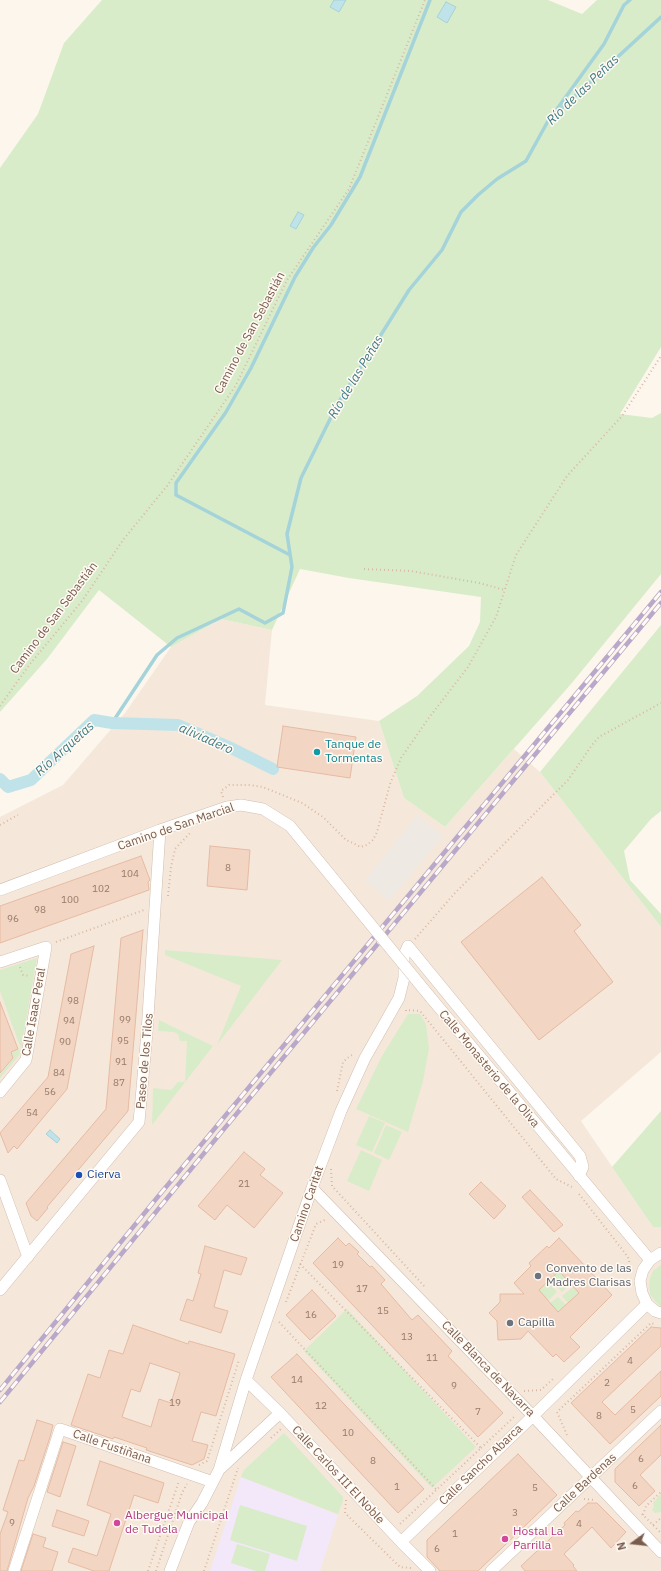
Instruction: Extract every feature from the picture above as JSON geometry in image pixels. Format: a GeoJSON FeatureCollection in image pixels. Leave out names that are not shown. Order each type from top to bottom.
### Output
{"type":"FeatureCollection","features":[{"type":"Feature","properties":{"kind":"street","name":"Camino de San Marcial"},"geometry":{"type":"LineString","coordinates":[[0,890],[160,830],[227,807],[241,805],[263,809],[290,826],[330,876]]}},
{"type":"Feature","properties":{"kind":"street","name":"Paseo de los Tilos"},"geometry":{"type":"LineString","coordinates":[[0,1290],[139,1122],[147,1032],[160,830]]}},
{"type":"Feature","properties":{"kind":"street","name":"Calle Monasterio de la Oliva"},"geometry":{"type":"LineString","coordinates":[[330,876],[650,1260]]}},
{"type":"Feature","properties":{"kind":"street"},"geometry":{"type":"LineString","coordinates":[[0,962],[48,945]]}},
{"type":"Feature","properties":{"kind":"street","name":"Calle Isaac Peral"},"geometry":{"type":"LineString","coordinates":[[0,1092],[26,1060],[48,945]]}},
{"type":"Feature","properties":{"kind":"street"},"geometry":{"type":"LineString","coordinates":[[408,946],[580,1156],[583,1167],[580,1176]]}},
{"type":"Feature","properties":{"kind":"street","name":"Camino Caritat"},"geometry":{"type":"LineString","coordinates":[[170,1571],[189,1522],[202,1503],[219,1470],[246,1380],[312,1188],[341,1111],[368,1053],[399,998],[404,978],[404,955],[408,946]]}},
{"type":"Feature","properties":{"kind":"street"},"geometry":{"type":"LineString","coordinates":[[0,1180],[28,1257]]}},
{"type":"Feature","properties":{"kind":"street","name":"Calle Blanca de Navarra"},"geometry":{"type":"LineString","coordinates":[[312,1188],[533,1416],[661,1552]]}},
{"type":"Feature","properties":{"kind":"street"},"geometry":{"type":"LineString","coordinates":[[661,1254],[650,1260],[643,1270],[640,1281],[642,1293],[647,1304],[655,1311],[661,1313]]}},
{"type":"Feature","properties":{"kind":"street","name":"Calle Sancho Abarca"},"geometry":{"type":"LineString","coordinates":[[401,1542],[533,1416],[647,1304]]}},
{"type":"Feature","properties":{"kind":"street","name":"Calle Carlos III El Noble"},"geometry":{"type":"LineString","coordinates":[[246,1380],[280,1413],[430,1571]]}},
{"type":"Feature","properties":{"kind":"street","name":"Calle Bardenas"},"geometry":{"type":"LineString","coordinates":[[491,1571],[661,1411]]}},
{"type":"Feature","properties":{"kind":"street","name":"Camino Caritat"},"geometry":{"type":"LineString","coordinates":[[219,1470],[280,1413]]}},
{"type":"Feature","properties":{"kind":"street","name":"Calle Fustiñana"},"geometry":{"type":"LineString","coordinates":[[14,1571],[60,1429],[213,1482]]}},
{"type":"Feature","properties":{"kind":"path","name":"Camino de San Sebastián"},"geometry":{"type":"LineString","coordinates":[[0,706],[30,664],[82,601],[123,540],[167,486],[236,385],[287,280],[349,189],[425,0]]}},
{"type":"Feature","properties":{"kind":"path"},"geometry":{"type":"LineString","coordinates":[[227,807],[221,791],[229,785],[250,785],[263,787],[302,803],[323,817],[346,840],[360,846],[367,845],[373,840],[377,832],[390,784],[402,758],[428,719],[468,667],[496,617],[516,555],[566,476],[622,416],[661,356]]}},
{"type":"Feature","properties":{"kind":"path"},"geometry":{"type":"LineString","coordinates":[[364,569],[411,571],[479,583],[505,590]]}},
{"type":"Feature","properties":{"kind":"path"},"geometry":{"type":"LineString","coordinates":[[408,946],[454,894],[568,780],[596,741],[620,725],[661,703]]}},
{"type":"Feature","properties":{"kind":"path"},"geometry":{"type":"LineString","coordinates":[[0,825],[18,815]]}},
{"type":"Feature","properties":{"kind":"path"},"geometry":{"type":"LineString","coordinates":[[48,945],[145,910]]}},
{"type":"Feature","properties":{"kind":"path"},"geometry":{"type":"LineString","coordinates":[[19,962],[23,975],[35,977]]}},
{"type":"Feature","properties":{"kind":"path"},"geometry":{"type":"LineString","coordinates":[[402,1017],[406,1010],[420,1011],[556,1179],[574,1188]]}},
{"type":"Feature","properties":{"kind":"path"},"geometry":{"type":"LineString","coordinates":[[331,1166],[332,1186],[426,1287]]}},
{"type":"Feature","properties":{"kind":"path"},"geometry":{"type":"LineString","coordinates":[[569,1182],[628,1257],[632,1274]]}},
{"type":"Feature","properties":{"kind":"path"},"geometry":{"type":"LineString","coordinates":[[284,1307],[316,1224],[327,1218],[333,1224]]}},
{"type":"Feature","properties":{"kind":"path"},"geometry":{"type":"LineString","coordinates":[[300,1264],[481,1448]]}},
{"type":"Feature","properties":{"kind":"path"},"geometry":{"type":"LineString","coordinates":[[276,1329],[280,1318]]}},
{"type":"Feature","properties":{"kind":"path"},"geometry":{"type":"LineString","coordinates":[[278,1322],[436,1490]]}},
{"type":"Feature","properties":{"kind":"path"},"geometry":{"type":"LineString","coordinates":[[572,1440],[567,1435],[557,1412],[650,1323],[656,1324]]}},
{"type":"Feature","properties":{"kind":"path"},"geometry":{"type":"LineString","coordinates":[[521,1391],[541,1390],[556,1376]]}},
{"type":"Feature","properties":{"kind":"path"},"geometry":{"type":"LineString","coordinates":[[397,1526],[516,1415],[512,1410]]}},
{"type":"Feature","properties":{"kind":"path"},"geometry":{"type":"LineString","coordinates":[[271,1438],[282,1429]]}},
{"type":"Feature","properties":{"kind":"path"},"geometry":{"type":"LineString","coordinates":[[204,1571],[239,1468]]}},
{"type":"Feature","properties":{"kind":"path"},"geometry":{"type":"LineString","coordinates":[[156,1571],[182,1493],[186,1485],[194,1476]]}},
{"type":"Feature","properties":{"kind":"path"},"geometry":{"type":"LineString","coordinates":[[148,1571],[179,1480]]}},
{"type":"Feature","properties":{"kind":"path"},"geometry":{"type":"LineString","coordinates":[[643,1514],[646,1506],[661,1492]]}},
{"type":"Feature","properties":{"kind":"path"},"geometry":{"type":"LineString","coordinates":[[347,1495],[345,1513],[400,1567],[414,1569]]}},
{"type":"Feature","properties":{"kind":"path"},"geometry":{"type":"LineString","coordinates":[[579,1499],[599,1500]]}},
{"type":"Feature","properties":{"kind":"path"},"geometry":{"type":"LineString","coordinates":[[638,1510],[661,1533]]}},
{"type":"Feature","properties":{"kind":"path"},"geometry":{"type":"LineString","coordinates":[[653,1525],[661,1518]]}},
{"type":"Feature","properties":{"kind":"shaded area"},"geometry":{"type":"Polygon","coordinates":[[[221,619],[272,630],[265,705],[379,721],[404,798],[445,827],[514,749],[540,772],[661,927],[661,1052],[581,1121],[653,1227],[661,1227],[661,1571],[0,1571],[0,817],[63,785],[125,713],[171,647],[221,619]]]}},
{"type":"Feature","properties":{"kind":"shaded area"},"geometry":{"type":"Polygon","coordinates":[[[417,815],[443,836],[389,901],[365,880],[417,815]]]}},
{"type":"Feature","properties":{"kind":"shaded area"},"geometry":{"type":"Polygon","coordinates":[[[241,1477],[338,1515],[320,1571],[210,1571],[241,1477]]]}},
{"type":"Feature","properties":{"kind":"green space"},"geometry":{"type":"Polygon","coordinates":[[[102,0],[548,0],[582,14],[597,0],[661,0],[661,347],[620,414],[652,418],[661,413],[661,574],[571,684],[445,827],[404,798],[379,721],[417,696],[469,646],[480,622],[481,597],[349,578],[300,569],[272,630],[221,619],[171,647],[99,590],[47,659],[0,712],[0,168],[38,114],[64,43],[102,0]]]}},
{"type":"Feature","properties":{"kind":"green space"},"geometry":{"type":"Polygon","coordinates":[[[661,625],[661,811],[651,819],[624,851],[630,880],[661,914],[661,927],[540,772],[661,625]]]}},
{"type":"Feature","properties":{"kind":"green space"},"geometry":{"type":"Polygon","coordinates":[[[165,950],[282,960],[217,1045],[241,986],[165,955],[165,950]]]}},
{"type":"Feature","properties":{"kind":"green space"},"geometry":{"type":"Polygon","coordinates":[[[37,958],[21,1049],[0,991],[0,970],[37,958]]]}},
{"type":"Feature","properties":{"kind":"green space"},"geometry":{"type":"Polygon","coordinates":[[[408,1014],[420,1014],[426,1024],[429,1048],[423,1081],[408,1132],[356,1109],[382,1056],[408,1014]]]}},
{"type":"Feature","properties":{"kind":"green space"},"geometry":{"type":"Polygon","coordinates":[[[159,1020],[213,1046],[152,1125],[153,1088],[171,1090],[178,1082],[185,1082],[187,1041],[180,1041],[178,1034],[174,1032],[158,1031],[159,1020]]]}},
{"type":"Feature","properties":{"kind":"green space"},"geometry":{"type":"Polygon","coordinates":[[[21,1049],[20,1054],[0,1078],[0,1074],[14,1058],[12,1052],[21,1049]]]}},
{"type":"Feature","properties":{"kind":"green space"},"geometry":{"type":"Polygon","coordinates":[[[661,1111],[661,1227],[653,1227],[612,1167],[661,1111]]]}},
{"type":"Feature","properties":{"kind":"green space"},"geometry":{"type":"Polygon","coordinates":[[[369,1116],[385,1123],[372,1152],[356,1145],[369,1116]]]}},
{"type":"Feature","properties":{"kind":"green space"},"geometry":{"type":"Polygon","coordinates":[[[386,1125],[402,1132],[389,1160],[374,1153],[386,1125]]]}},
{"type":"Feature","properties":{"kind":"green space"},"geometry":{"type":"Polygon","coordinates":[[[361,1150],[382,1160],[369,1191],[347,1181],[361,1150]]]}},
{"type":"Feature","properties":{"kind":"green space"},"geometry":{"type":"Polygon","coordinates":[[[661,1265],[661,1307],[650,1294],[649,1286],[653,1271],[661,1265]]]}},
{"type":"Feature","properties":{"kind":"green space"},"geometry":{"type":"Polygon","coordinates":[[[559,1271],[570,1283],[562,1292],[550,1280],[559,1271]]]}},
{"type":"Feature","properties":{"kind":"green space"},"geometry":{"type":"Polygon","coordinates":[[[548,1282],[557,1292],[548,1301],[539,1290],[548,1282]]]}},
{"type":"Feature","properties":{"kind":"green space"},"geometry":{"type":"Polygon","coordinates":[[[573,1287],[579,1293],[568,1303],[562,1296],[573,1287]]]}},
{"type":"Feature","properties":{"kind":"green space"},"geometry":{"type":"Polygon","coordinates":[[[558,1297],[566,1305],[558,1312],[550,1303],[558,1297]]]}},
{"type":"Feature","properties":{"kind":"green space"},"geometry":{"type":"Polygon","coordinates":[[[347,1309],[476,1447],[432,1488],[304,1351],[347,1309]]]}},
{"type":"Feature","properties":{"kind":"green space"},"geometry":{"type":"Polygon","coordinates":[[[284,1433],[343,1497],[338,1514],[241,1477],[244,1470],[284,1433]]]}},
{"type":"Feature","properties":{"kind":"green space"},"geometry":{"type":"Polygon","coordinates":[[[661,1494],[661,1512],[655,1513],[652,1510],[654,1507],[653,1503],[661,1494]]]}},
{"type":"Feature","properties":{"kind":"green space"},"geometry":{"type":"Polygon","coordinates":[[[240,1505],[307,1526],[297,1561],[230,1540],[240,1505]]]}},
{"type":"Feature","properties":{"kind":"green space"},"geometry":{"type":"Polygon","coordinates":[[[237,1544],[270,1554],[265,1571],[256,1571],[231,1563],[237,1544]]]}},
{"type":"Feature","properties":{"kind":"water"},"geometry":{"type":"Polygon","coordinates":[[[334,0],[346,0],[339,12],[330,7],[334,0]]]}},
{"type":"Feature","properties":{"kind":"water"},"geometry":{"type":"Polygon","coordinates":[[[446,2],[456,7],[447,23],[437,17],[446,2]]]}},
{"type":"Feature","properties":{"kind":"water"},"geometry":{"type":"Polygon","coordinates":[[[298,212],[304,215],[296,229],[290,226],[298,212]]]}},
{"type":"Feature","properties":{"kind":"water"},"geometry":{"type":"Polygon","coordinates":[[[50,1130],[60,1139],[57,1143],[46,1134],[50,1130]]]}},
{"type":"Feature","properties":{"kind":"building","name":"Tanque de Tormentas"},"geometry":{"type":"Polygon","coordinates":[[[283,726],[356,737],[350,778],[277,767],[283,726]]]}},
{"type":"Feature","properties":{"kind":"building"},"geometry":{"type":"Polygon","coordinates":[[[210,846],[250,850],[247,890],[207,886],[210,846]]]}},
{"type":"Feature","properties":{"kind":"building"},"geometry":{"type":"Polygon","coordinates":[[[141,856],[150,880],[148,882],[149,890],[0,943],[0,906],[141,856]]]}},
{"type":"Feature","properties":{"kind":"building"},"geometry":{"type":"Polygon","coordinates":[[[542,877],[581,925],[574,931],[613,982],[539,1040],[461,942],[542,877]]]}},
{"type":"Feature","properties":{"kind":"building"},"geometry":{"type":"Polygon","coordinates":[[[143,930],[128,1111],[47,1207],[48,1208],[37,1221],[31,1216],[26,1203],[106,1109],[121,938],[143,930]]]}},
{"type":"Feature","properties":{"kind":"building"},"geometry":{"type":"Polygon","coordinates":[[[94,946],[67,1089],[17,1149],[14,1146],[8,1153],[0,1133],[48,1077],[71,954],[94,946]]]}},
{"type":"Feature","properties":{"kind":"building"},"geometry":{"type":"Polygon","coordinates":[[[0,1002],[18,1049],[11,1052],[13,1058],[0,1073],[0,1002]]]}},
{"type":"Feature","properties":{"kind":"building"},"geometry":{"type":"Polygon","coordinates":[[[244,1152],[265,1169],[260,1175],[283,1193],[254,1228],[227,1205],[215,1220],[198,1206],[244,1152]]]}},
{"type":"Feature","properties":{"kind":"building"},"geometry":{"type":"Polygon","coordinates":[[[481,1182],[506,1206],[494,1219],[469,1194],[481,1182]]]}},
{"type":"Feature","properties":{"kind":"building"},"geometry":{"type":"Polygon","coordinates":[[[530,1190],[563,1225],[554,1232],[522,1197],[530,1190]]]}},
{"type":"Feature","properties":{"kind":"building"},"geometry":{"type":"Polygon","coordinates":[[[338,1238],[346,1246],[349,1243],[359,1252],[357,1254],[370,1267],[372,1266],[385,1280],[381,1284],[412,1320],[418,1315],[452,1351],[448,1356],[503,1413],[478,1437],[313,1263],[338,1238]]]}},
{"type":"Feature","properties":{"kind":"building","name":"Convento de las Madres Clarisas"},"geometry":{"type":"Polygon","coordinates":[[[559,1238],[612,1295],[570,1337],[580,1347],[564,1362],[556,1354],[553,1357],[528,1331],[521,1339],[498,1340],[497,1321],[489,1313],[500,1302],[500,1294],[524,1294],[514,1283],[531,1266],[529,1263],[547,1246],[549,1248],[559,1238]],[[559,1271],[539,1290],[558,1312],[579,1293],[559,1271]]]}},
{"type":"Feature","properties":{"kind":"building"},"geometry":{"type":"Polygon","coordinates":[[[205,1246],[247,1258],[241,1275],[224,1270],[214,1307],[228,1311],[221,1333],[180,1320],[187,1299],[193,1301],[201,1274],[198,1273],[205,1246]]]}},
{"type":"Feature","properties":{"kind":"building"},"geometry":{"type":"Polygon","coordinates":[[[312,1290],[336,1316],[310,1340],[286,1315],[312,1290]]]}},
{"type":"Feature","properties":{"kind":"building"},"geometry":{"type":"Polygon","coordinates":[[[133,1325],[188,1344],[189,1341],[235,1354],[216,1416],[201,1412],[192,1441],[208,1445],[204,1459],[192,1465],[146,1450],[147,1448],[114,1437],[113,1439],[71,1425],[88,1374],[100,1378],[109,1350],[123,1354],[133,1325]],[[150,1363],[140,1392],[131,1389],[122,1417],[151,1427],[159,1399],[171,1403],[180,1373],[150,1363]]]}},
{"type":"Feature","properties":{"kind":"building"},"geometry":{"type":"Polygon","coordinates":[[[651,1327],[661,1328],[661,1346],[602,1402],[615,1415],[661,1371],[661,1396],[610,1444],[571,1403],[651,1327]]]}},
{"type":"Feature","properties":{"kind":"building"},"geometry":{"type":"Polygon","coordinates":[[[297,1354],[424,1489],[398,1513],[271,1377],[297,1354]]]}},
{"type":"Feature","properties":{"kind":"building"},"geometry":{"type":"Polygon","coordinates":[[[37,1420],[53,1425],[34,1486],[28,1498],[7,1571],[0,1571],[0,1534],[8,1512],[3,1510],[19,1460],[24,1461],[37,1420]]]}},
{"type":"Feature","properties":{"kind":"building"},"geometry":{"type":"Polygon","coordinates":[[[661,1425],[661,1455],[640,1475],[655,1491],[639,1506],[615,1482],[615,1469],[661,1425]]]}},
{"type":"Feature","properties":{"kind":"building"},"geometry":{"type":"Polygon","coordinates":[[[63,1442],[76,1446],[60,1497],[47,1492],[63,1442]]]}},
{"type":"Feature","properties":{"kind":"building"},"geometry":{"type":"Polygon","coordinates":[[[518,1454],[557,1495],[478,1571],[440,1571],[427,1557],[427,1540],[518,1454]]]}},
{"type":"Feature","properties":{"kind":"building"},"geometry":{"type":"Polygon","coordinates":[[[100,1461],[164,1483],[158,1503],[134,1495],[109,1571],[94,1571],[68,1562],[73,1548],[97,1556],[111,1514],[87,1505],[100,1461]]]}},
{"type":"Feature","properties":{"kind":"building"},"geometry":{"type":"Polygon","coordinates":[[[588,1503],[597,1503],[626,1532],[611,1548],[592,1527],[564,1554],[574,1565],[573,1566],[577,1571],[525,1571],[521,1566],[565,1525],[564,1523],[576,1511],[578,1512],[588,1503]]]}},
{"type":"Feature","properties":{"kind":"building"},"geometry":{"type":"Polygon","coordinates":[[[57,1510],[89,1521],[84,1536],[52,1526],[57,1510]]]}},
{"type":"Feature","properties":{"kind":"building"},"geometry":{"type":"Polygon","coordinates":[[[33,1534],[46,1538],[43,1547],[58,1552],[52,1571],[21,1571],[33,1534]]]}},
{"type":"Feature","properties":{"kind":"waterway"},"geometry":{"type":"LineString","coordinates":[[290,555],[176,495],[176,483],[226,412],[251,368],[295,277],[313,248],[331,225],[360,177],[430,0]]}},
{"type":"Feature","properties":{"kind":"waterway"},"geometry":{"type":"LineString","coordinates":[[557,109],[604,44],[624,5],[630,0]]}},
{"type":"Feature","properties":{"kind":"waterway","name":"Río de las Peñas"},"geometry":{"type":"LineString","coordinates":[[112,723],[157,655],[177,638],[239,609],[265,623],[283,613],[292,567],[287,534],[301,478],[337,405],[409,290],[442,250],[461,212],[497,179],[526,161],[548,121],[661,17]]}},
{"type":"Feature","properties":{"kind":"waterway","name":"aliviadero"},"geometry":{"type":"LineString","coordinates":[[0,779],[8,787],[31,780],[94,720],[112,723],[178,725],[231,748],[273,769]]}},
{"type":"Feature","properties":{"kind":"railway"},"geometry":{"type":"LineString","coordinates":[[0,1390],[156,1199],[661,592]]}},
{"type":"Feature","properties":{"kind":"railway"},"geometry":{"type":"LineString","coordinates":[[0,1402],[219,1135],[661,603]]}},
{"type":"Feature","properties":{"kind":"place","name":"Tanque de Tormentas"},"geometry":{"type":"Point","coordinates":[317,752]}},
{"type":"Feature","properties":{"kind":"place","name":"Cierva"},"geometry":{"type":"Point","coordinates":[79,1175]}},
{"type":"Feature","properties":{"kind":"place","name":"Convento de las Madres Clarisas"},"geometry":{"type":"Point","coordinates":[538,1276]}},
{"type":"Feature","properties":{"kind":"place","name":"Capilla"},"geometry":{"type":"Point","coordinates":[510,1323]}},
{"type":"Feature","properties":{"kind":"place","name":"Albergue Municipal de Tudela"},"geometry":{"type":"Point","coordinates":[117,1523]}},
{"type":"Feature","properties":{"kind":"place","name":"Hostal La Parrilla"},"geometry":{"type":"Point","coordinates":[505,1539]}},
{"type":"Feature","properties":{"kind":"water label","name":"Río Arquetas"},"geometry":{"type":"Point","coordinates":[65,749]}}]}
